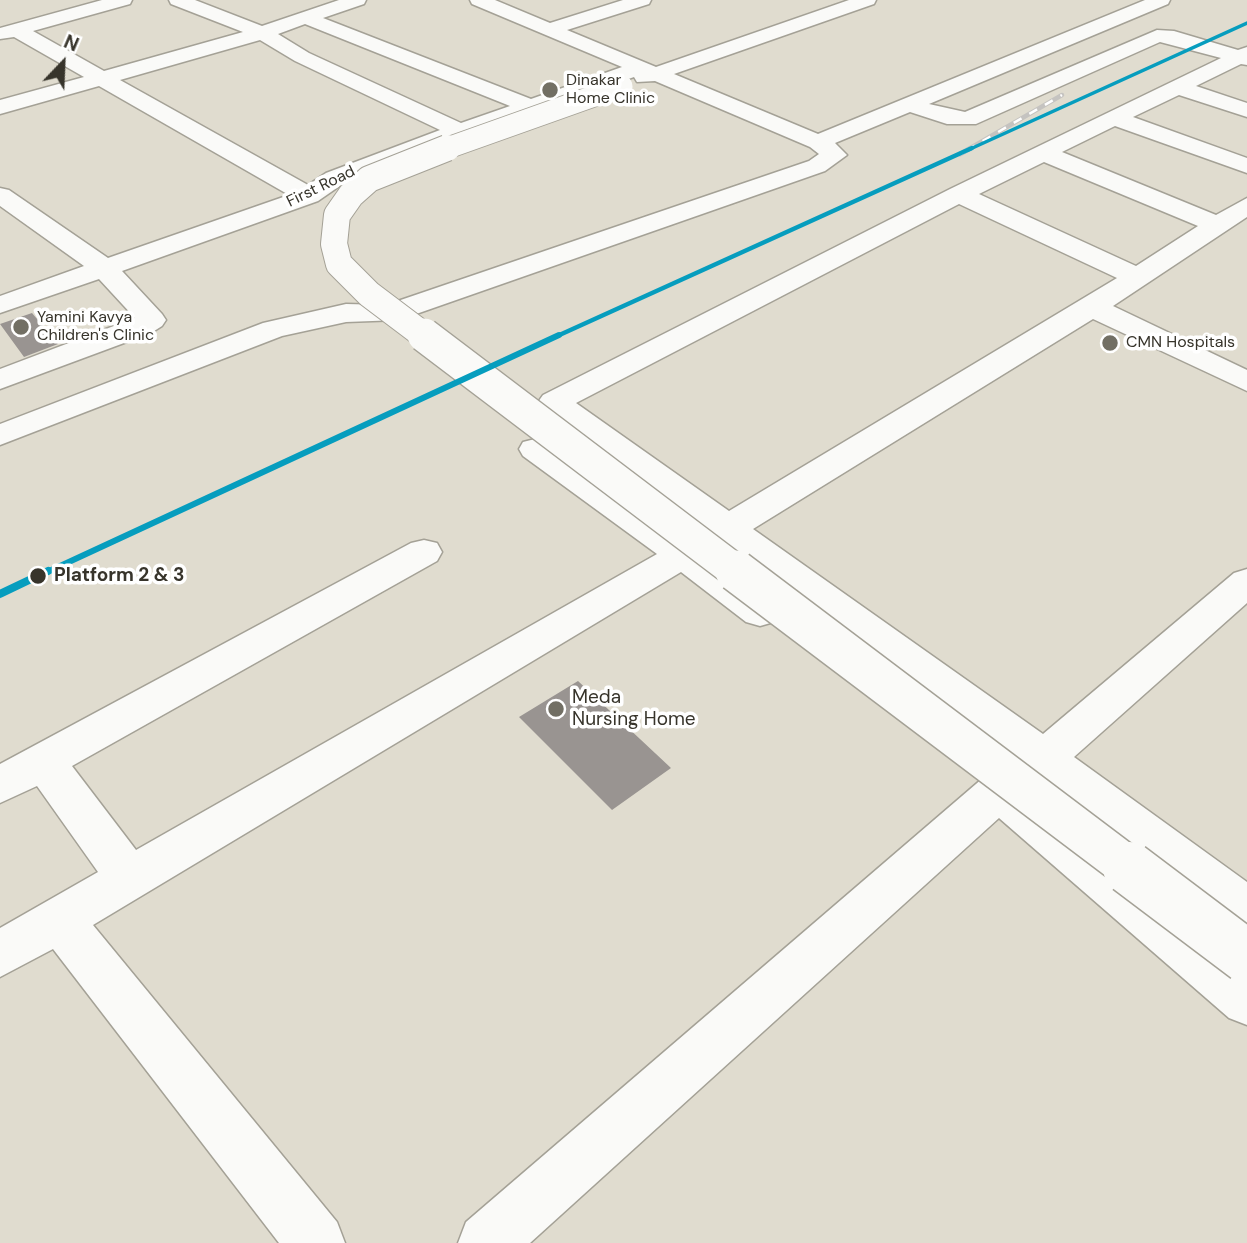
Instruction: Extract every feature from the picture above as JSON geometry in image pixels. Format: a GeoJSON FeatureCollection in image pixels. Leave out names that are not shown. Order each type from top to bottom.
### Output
{"type":"FeatureCollection","features":[{"type":"Feature","properties":{"kind":"street"},"geometry":{"type":"LineString","coordinates":[[9,33],[123,0]]}},
{"type":"Feature","properties":{"kind":"street"},"geometry":{"type":"LineString","coordinates":[[178,0],[262,33],[302,57],[462,132]]}},
{"type":"Feature","properties":{"kind":"street"},"geometry":{"type":"LineString","coordinates":[[0,107],[262,33],[357,0]]}},
{"type":"Feature","properties":{"kind":"street"},"geometry":{"type":"LineString","coordinates":[[0,435],[273,329],[346,313],[388,314],[817,166],[835,155],[818,142],[640,75],[549,29],[479,0]]}},
{"type":"Feature","properties":{"kind":"street"},"geometry":{"type":"LineString","coordinates":[[549,29],[642,0]]}},
{"type":"Feature","properties":{"kind":"street"},"geometry":{"type":"LineString","coordinates":[[867,0],[640,75],[404,163],[369,179],[351,195],[337,215],[334,244],[339,264],[369,294],[1247,957]]}},
{"type":"Feature","properties":{"kind":"street"},"geometry":{"type":"LineString","coordinates":[[818,142],[912,106],[1161,0]]}},
{"type":"Feature","properties":{"kind":"street"},"geometry":{"type":"LineString","coordinates":[[1111,4],[1136,11]]}},
{"type":"Feature","properties":{"kind":"street"},"geometry":{"type":"LineString","coordinates":[[306,18],[530,106]]}},
{"type":"Feature","properties":{"kind":"street"},"geometry":{"type":"LineString","coordinates":[[9,33],[100,78],[309,196]]}},
{"type":"Feature","properties":{"kind":"street"},"geometry":{"type":"LineString","coordinates":[[912,106],[947,117],[968,119],[1157,36],[1174,37],[1245,56]]}},
{"type":"Feature","properties":{"kind":"street"},"geometry":{"type":"LineString","coordinates":[[1245,56],[959,194],[554,402],[1044,758],[1247,910]]}},
{"type":"Feature","properties":{"kind":"street","name":"First Road"},"geometry":{"type":"LineString","coordinates":[[0,305],[309,196],[347,173],[530,106],[640,75]]}},
{"type":"Feature","properties":{"kind":"street"},"geometry":{"type":"LineString","coordinates":[[1180,88],[1247,110]]}},
{"type":"Feature","properties":{"kind":"street"},"geometry":{"type":"LineString","coordinates":[[1116,119],[1247,166]]}},
{"type":"Feature","properties":{"kind":"street"},"geometry":{"type":"LineString","coordinates":[[1043,153],[1218,225]]}},
{"type":"Feature","properties":{"kind":"street"},"geometry":{"type":"LineString","coordinates":[[959,194],[1138,277]]}},
{"type":"Feature","properties":{"kind":"street"},"geometry":{"type":"LineString","coordinates":[[0,195],[103,267],[150,316],[149,323],[0,380]]}},
{"type":"Feature","properties":{"kind":"street"},"geometry":{"type":"LineString","coordinates":[[0,954],[683,555],[1093,307],[1247,206]]}},
{"type":"Feature","properties":{"kind":"street"},"geometry":{"type":"LineString","coordinates":[[1093,307],[1247,382]]}},
{"type":"Feature","properties":{"kind":"street"},"geometry":{"type":"LineString","coordinates":[[535,449],[683,555],[999,791],[1247,1001]]}},
{"type":"Feature","properties":{"kind":"street"},"geometry":{"type":"LineString","coordinates":[[0,785],[424,552]]}},
{"type":"Feature","properties":{"kind":"street"},"geometry":{"type":"LineString","coordinates":[[1044,758],[1247,582]]}},
{"type":"Feature","properties":{"kind":"street"},"geometry":{"type":"LineString","coordinates":[[44,761],[129,878]]}},
{"type":"Feature","properties":{"kind":"street"},"geometry":{"type":"LineString","coordinates":[[487,1243],[999,791]]}},
{"type":"Feature","properties":{"kind":"street"},"geometry":{"type":"LineString","coordinates":[[59,920],[316,1243]]}},
{"type":"Feature","properties":{"kind":"building"},"geometry":{"type":"Polygon","coordinates":[[[32,313],[58,344],[24,357],[0,324],[32,313]]]}},
{"type":"Feature","properties":{"kind":"building"},"geometry":{"type":"Polygon","coordinates":[[[578,681],[671,768],[612,810],[519,717],[578,681]]]}},
{"type":"Feature","properties":{"kind":"railway"},"geometry":{"type":"LineString","coordinates":[[967,150],[1062,95]]}},
{"type":"Feature","properties":{"kind":"railway"},"geometry":{"type":"LineString","coordinates":[[960,154],[971,148]]}},
{"type":"Feature","properties":{"kind":"transit line"},"geometry":{"type":"LineString","coordinates":[[0,594],[299,453],[1247,23]]}},
{"type":"Feature","properties":{"kind":"place","name":"Dinakar Home Clinic"},"geometry":{"type":"Point","coordinates":[550,90]}},
{"type":"Feature","properties":{"kind":"place","name":"Yamini Kavya Children's Clinic"},"geometry":{"type":"Point","coordinates":[21,327]}},
{"type":"Feature","properties":{"kind":"place","name":"CMN Hospitals"},"geometry":{"type":"Point","coordinates":[1110,343]}},
{"type":"Feature","properties":{"kind":"place","name":"Platform 2 & 3"},"geometry":{"type":"Point","coordinates":[38,576]}},
{"type":"Feature","properties":{"kind":"place","name":"Meda Nursing Home"},"geometry":{"type":"Point","coordinates":[556,709]}}]}
